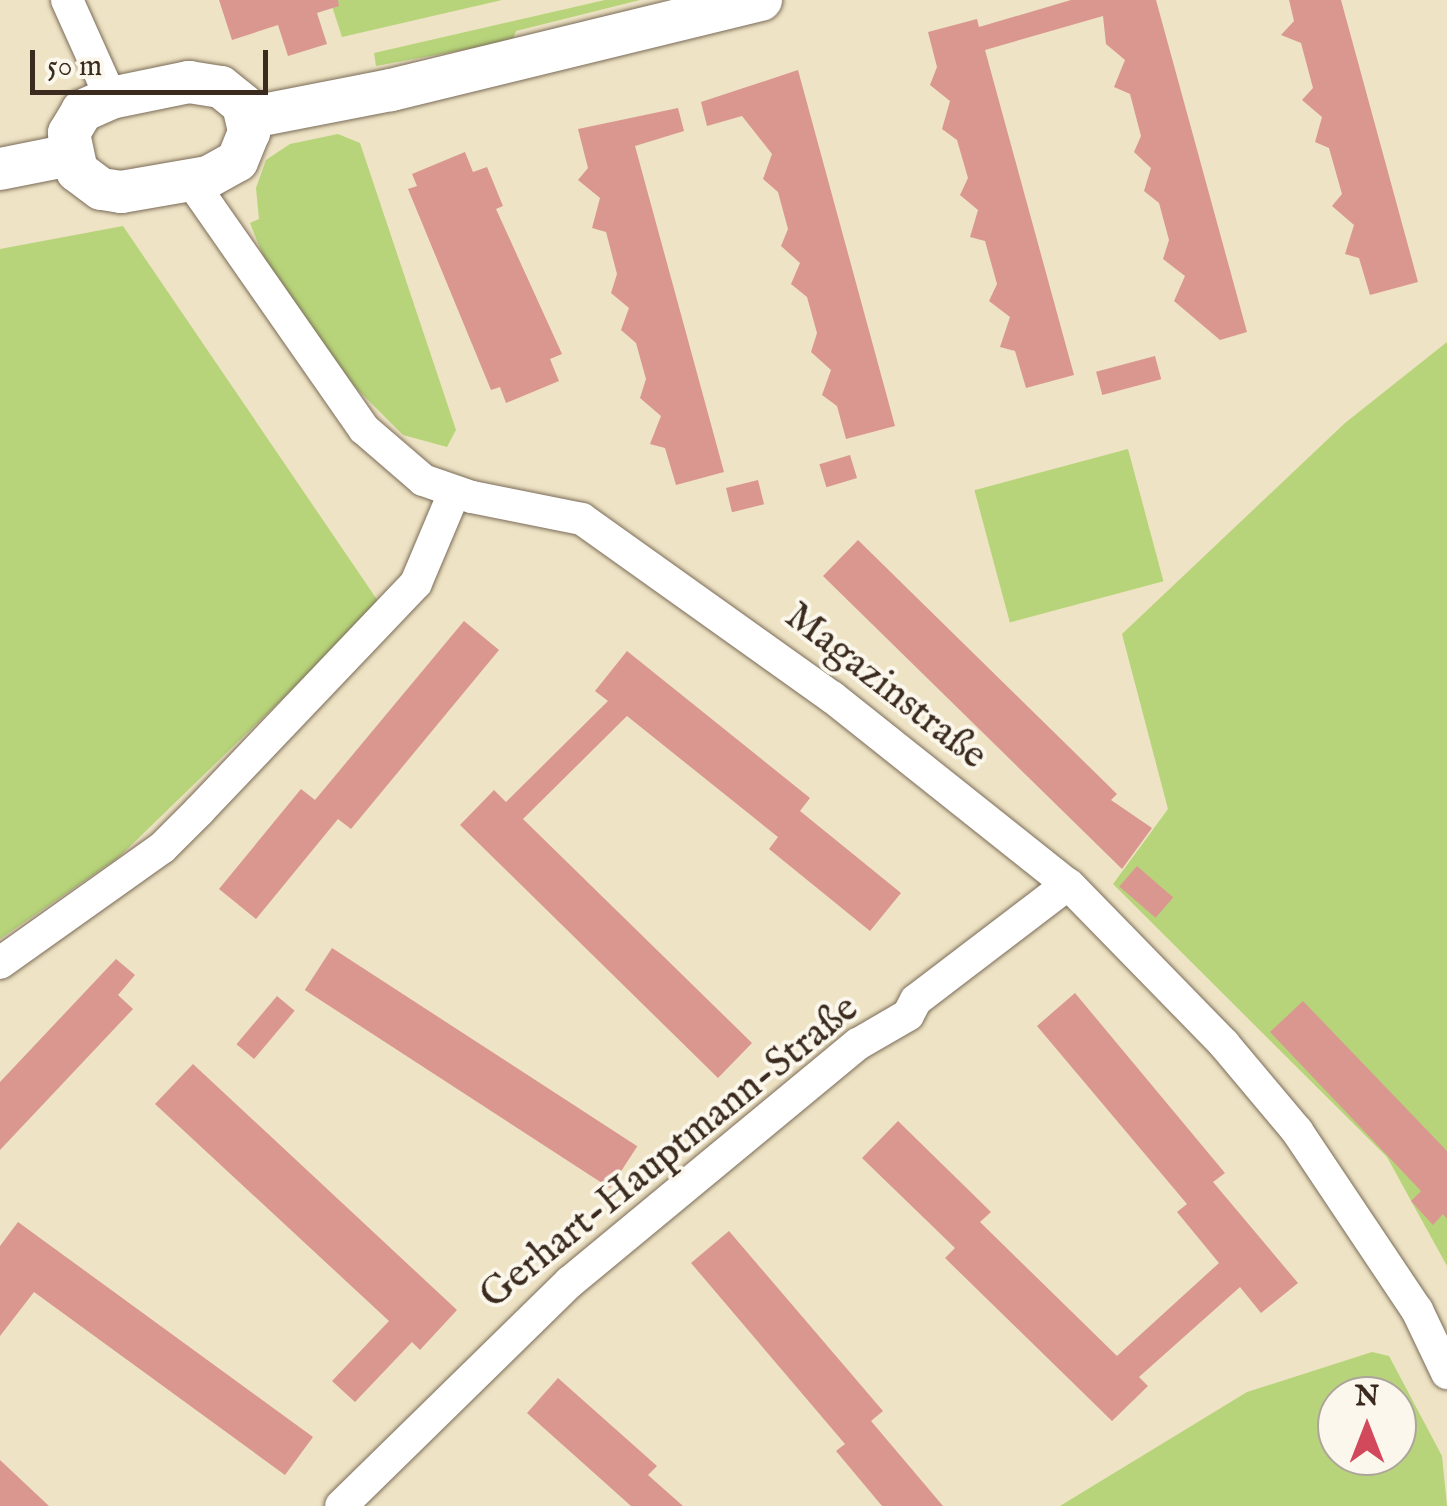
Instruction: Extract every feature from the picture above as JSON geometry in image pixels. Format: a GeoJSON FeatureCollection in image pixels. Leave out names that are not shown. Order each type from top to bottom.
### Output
{"type":"FeatureCollection","features":[{"type":"Feature","properties":{"kind":"main road"},"geometry":{"type":"LineString","coordinates":[[247,118],[404,87],[761,0]]}},
{"type":"Feature","properties":{"kind":"main road"},"geometry":{"type":"LineString","coordinates":[[206,82],[234,94],[247,118],[249,132],[237,161],[191,181],[101,189],[77,171],[70,155],[73,121],[111,98],[206,82]]}},
{"type":"Feature","properties":{"kind":"main road"},"geometry":{"type":"LineString","coordinates":[[0,169],[70,155]]}},
{"type":"Feature","properties":{"kind":"street"},"geometry":{"type":"LineString","coordinates":[[67,0],[111,98]]}},
{"type":"Feature","properties":{"kind":"street","name":"Magazinstraße"},"geometry":{"type":"LineString","coordinates":[[191,181],[364,429],[423,480],[454,492],[582,519],[832,697],[1068,884],[1224,1044],[1297,1132],[1417,1310],[1447,1373]]}},
{"type":"Feature","properties":{"kind":"street"},"geometry":{"type":"LineString","coordinates":[[0,963],[162,848],[200,810],[416,583],[454,492]]}},
{"type":"Feature","properties":{"kind":"street","name":"Gerhart-Hauptmann-Straße"},"geometry":{"type":"LineString","coordinates":[[341,1506],[570,1282],[858,1044],[908,1016],[916,1000],[1068,884]]}},
{"type":"Feature","properties":{"kind":"green space"},"geometry":{"type":"Polygon","coordinates":[[[330,0],[502,0],[342,37],[330,0]]]}},
{"type":"Feature","properties":{"kind":"green space"},"geometry":{"type":"Polygon","coordinates":[[[605,0],[640,0],[516,31],[512,41],[376,66],[374,53],[605,0]]]}},
{"type":"Feature","properties":{"kind":"green space"},"geometry":{"type":"Polygon","coordinates":[[[338,134],[360,143],[456,430],[447,447],[403,435],[356,388],[270,273],[250,223],[259,219],[256,188],[266,160],[290,144],[338,134]]]}},
{"type":"Feature","properties":{"kind":"green space"},"geometry":{"type":"Polygon","coordinates":[[[123,226],[380,604],[119,857],[0,939],[0,249],[123,226]]]}},
{"type":"Feature","properties":{"kind":"green space"},"geometry":{"type":"Polygon","coordinates":[[[1447,342],[1447,1266],[1387,1157],[1113,884],[1168,809],[1122,634],[1345,423],[1447,342]]]}},
{"type":"Feature","properties":{"kind":"green space"},"geometry":{"type":"Polygon","coordinates":[[[1128,449],[1163,581],[1010,622],[974,490],[1128,449]]]}},
{"type":"Feature","properties":{"kind":"green space"},"geometry":{"type":"Polygon","coordinates":[[[1372,1352],[1389,1356],[1400,1376],[1317,1376],[1317,1476],[1417,1476],[1417,1409],[1442,1456],[1447,1506],[1060,1506],[1247,1392],[1372,1352]]]}},
{"type":"Feature","properties":{"kind":"building"},"geometry":{"type":"Polygon","coordinates":[[[219,0],[338,0],[339,6],[317,13],[327,44],[288,56],[278,25],[232,40],[219,0]]]}},
{"type":"Feature","properties":{"kind":"building"},"geometry":{"type":"Polygon","coordinates":[[[1071,0],[1156,0],[1247,332],[1220,340],[1174,301],[1185,276],[1163,259],[1169,240],[1159,203],[1144,191],[1151,168],[1134,152],[1141,136],[1130,94],[1114,87],[1125,60],[1106,44],[1103,16],[985,50],[1074,375],[1026,388],[1015,351],[1000,347],[1010,317],[989,301],[997,284],[985,241],[970,237],[978,210],[960,195],[968,178],[957,140],[942,129],[950,101],[930,85],[937,67],[928,32],[977,19],[979,27],[1071,0]]]}},
{"type":"Feature","properties":{"kind":"building"},"geometry":{"type":"Polygon","coordinates":[[[1289,0],[1341,0],[1418,282],[1370,295],[1359,258],[1345,254],[1354,225],[1332,206],[1342,194],[1329,148],[1315,142],[1322,117],[1302,100],[1313,88],[1301,43],[1281,35],[1294,21],[1289,0]]]}},
{"type":"Feature","properties":{"kind":"building"},"geometry":{"type":"Polygon","coordinates":[[[798,70],[895,426],[846,439],[837,406],[822,395],[831,370],[811,352],[817,333],[807,297],[791,284],[800,263],[781,246],[788,229],[778,192],[763,179],[772,154],[742,116],[707,126],[701,102],[798,70]]]}},
{"type":"Feature","properties":{"kind":"building"},"geometry":{"type":"Polygon","coordinates":[[[678,108],[684,131],[635,146],[724,472],[676,485],[665,448],[650,444],[661,416],[640,398],[646,379],[636,343],[621,330],[629,308],[611,293],[617,274],[606,232],[592,228],[600,198],[578,180],[588,168],[578,129],[678,108]]]}},
{"type":"Feature","properties":{"kind":"building"},"geometry":{"type":"Polygon","coordinates":[[[465,152],[473,172],[487,167],[503,206],[496,209],[562,354],[550,359],[559,381],[506,403],[500,387],[491,390],[408,189],[417,186],[412,174],[465,152]]]}},
{"type":"Feature","properties":{"kind":"building"},"geometry":{"type":"Polygon","coordinates":[[[1155,356],[1161,379],[1102,395],[1096,372],[1155,356]]]}},
{"type":"Feature","properties":{"kind":"building"},"geometry":{"type":"Polygon","coordinates":[[[850,455],[857,478],[826,487],[819,464],[850,455]]]}},
{"type":"Feature","properties":{"kind":"building"},"geometry":{"type":"Polygon","coordinates":[[[758,480],[764,504],[732,512],[726,488],[758,480]]]}},
{"type":"Feature","properties":{"kind":"building"},"geometry":{"type":"Polygon","coordinates":[[[858,540],[1117,794],[1111,800],[1152,828],[1122,869],[823,576],[858,540]]]}},
{"type":"Feature","properties":{"kind":"building"},"geometry":{"type":"Polygon","coordinates":[[[464,621],[499,650],[351,829],[338,819],[256,919],[219,889],[301,789],[315,800],[464,621]]]}},
{"type":"Feature","properties":{"kind":"building"},"geometry":{"type":"Polygon","coordinates":[[[627,651],[810,798],[800,811],[901,893],[870,931],[769,849],[778,837],[627,716],[523,819],[752,1043],[718,1078],[460,825],[494,790],[506,802],[608,701],[595,691],[627,651]]]}},
{"type":"Feature","properties":{"kind":"building"},"geometry":{"type":"Polygon","coordinates":[[[1137,866],[1173,897],[1156,918],[1119,886],[1137,866]]]}},
{"type":"Feature","properties":{"kind":"building"},"geometry":{"type":"Polygon","coordinates":[[[332,948],[637,1146],[610,1188],[305,990],[332,948]]]}},
{"type":"Feature","properties":{"kind":"building"},"geometry":{"type":"Polygon","coordinates":[[[116,959],[135,975],[118,995],[133,1009],[0,1150],[0,1082],[116,959]]]}},
{"type":"Feature","properties":{"kind":"building"},"geometry":{"type":"Polygon","coordinates":[[[1075,993],[1225,1173],[1213,1182],[1298,1283],[1261,1313],[1240,1287],[1139,1377],[1148,1386],[1112,1421],[945,1258],[955,1248],[862,1158],[898,1121],[991,1212],[980,1222],[1117,1356],[1219,1263],[1177,1212],[1187,1204],[1037,1026],[1075,993]]]}},
{"type":"Feature","properties":{"kind":"building"},"geometry":{"type":"Polygon","coordinates":[[[277,996],[295,1011],[254,1059],[237,1044],[277,996]]]}},
{"type":"Feature","properties":{"kind":"building"},"geometry":{"type":"Polygon","coordinates":[[[1303,1001],[1447,1151],[1447,1219],[1443,1214],[1433,1225],[1411,1201],[1421,1191],[1270,1032],[1303,1001]]]}},
{"type":"Feature","properties":{"kind":"building"},"geometry":{"type":"Polygon","coordinates":[[[193,1064],[457,1310],[420,1350],[412,1342],[355,1402],[332,1381],[389,1321],[155,1104],[193,1064]]]}},
{"type":"Feature","properties":{"kind":"building"},"geometry":{"type":"Polygon","coordinates":[[[18,1222],[313,1437],[285,1475],[34,1292],[0,1336],[0,1246],[18,1222]]]}},
{"type":"Feature","properties":{"kind":"building"},"geometry":{"type":"Polygon","coordinates":[[[729,1231],[883,1411],[871,1421],[943,1506],[882,1506],[836,1451],[845,1444],[691,1263],[729,1231]]]}},
{"type":"Feature","properties":{"kind":"building"},"geometry":{"type":"Polygon","coordinates":[[[558,1378],[657,1466],[648,1475],[683,1506],[631,1506],[527,1413],[558,1378]]]}},
{"type":"Feature","properties":{"kind":"building"},"geometry":{"type":"Polygon","coordinates":[[[0,1460],[49,1506],[0,1506],[0,1460]]]}}]}
